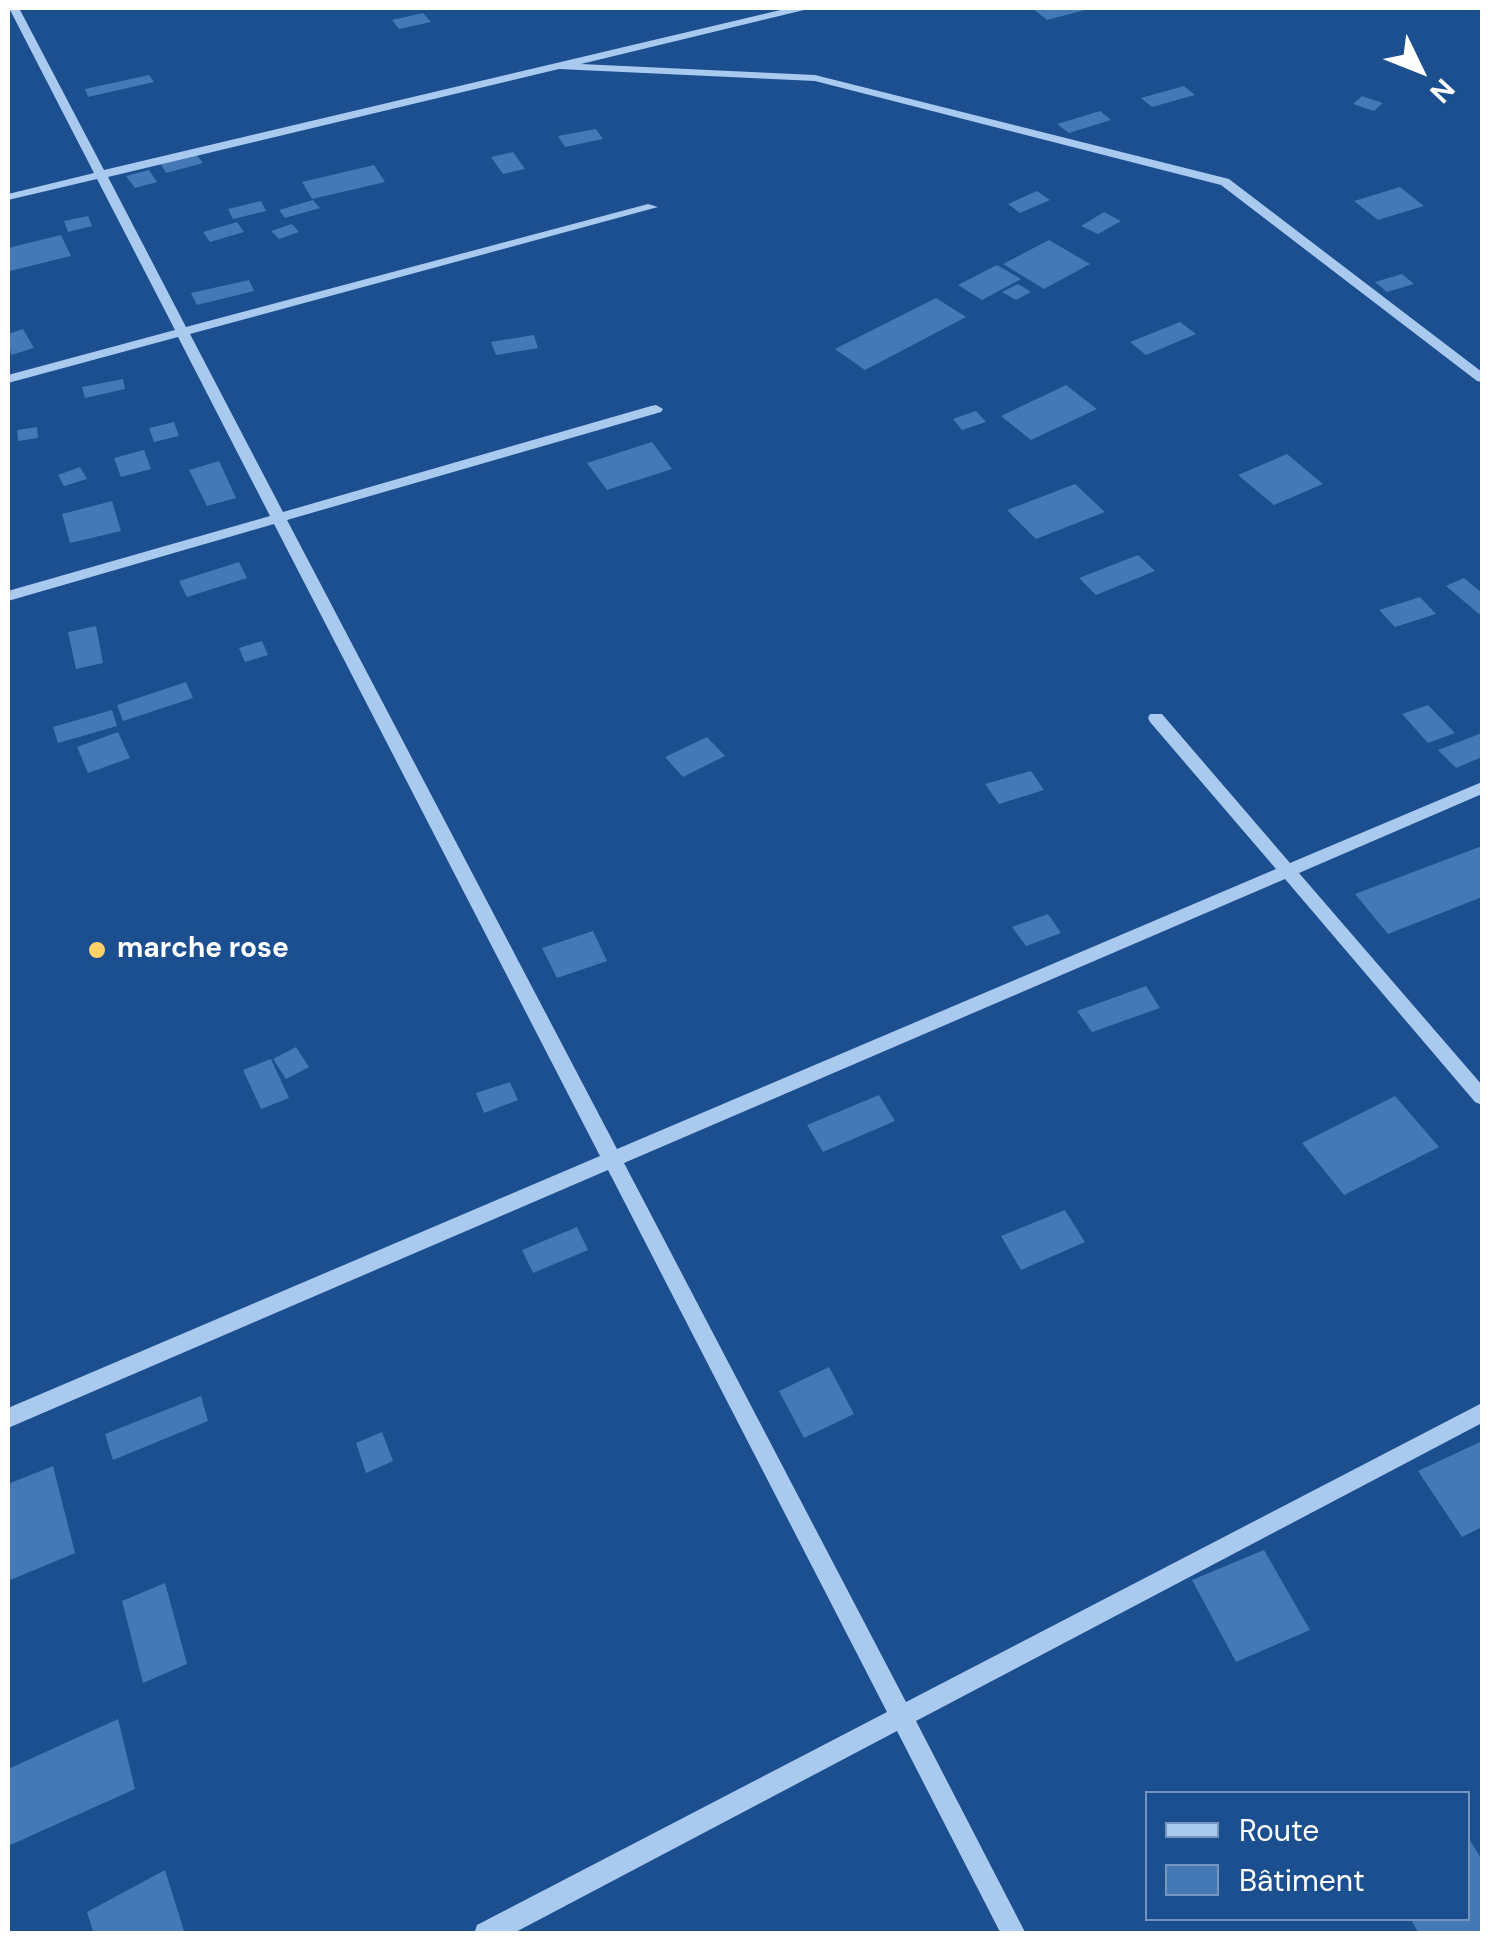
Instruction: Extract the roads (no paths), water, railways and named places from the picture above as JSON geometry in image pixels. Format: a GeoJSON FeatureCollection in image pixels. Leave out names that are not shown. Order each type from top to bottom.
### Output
{"type":"FeatureCollection","features":[{"type":"Feature","properties":{"kind":"street"},"geometry":{"type":"LineString","coordinates":[[14,8],[1014,1934]]}},
{"type":"Feature","properties":{"kind":"street"},"geometry":{"type":"LineString","coordinates":[[8,197],[800,8]]}},
{"type":"Feature","properties":{"kind":"street"},"geometry":{"type":"LineString","coordinates":[[560,66],[815,78],[1225,182],[1482,378]]}},
{"type":"Feature","properties":{"kind":"street"},"geometry":{"type":"LineString","coordinates":[[8,379],[652,207]]}},
{"type":"Feature","properties":{"kind":"street"},"geometry":{"type":"LineString","coordinates":[[8,596],[656,409]]}},
{"type":"Feature","properties":{"kind":"street"},"geometry":{"type":"LineString","coordinates":[[1156,718],[1482,1097]]}},
{"type":"Feature","properties":{"kind":"street"},"geometry":{"type":"LineString","coordinates":[[8,1418],[1482,788]]}},
{"type":"Feature","properties":{"kind":"street"},"geometry":{"type":"LineString","coordinates":[[486,1934],[1482,1413]]}},
{"type":"Feature","properties":{"kind":"place","name":"marche rose"},"geometry":{"type":"Point","coordinates":[97,950]}}]}
